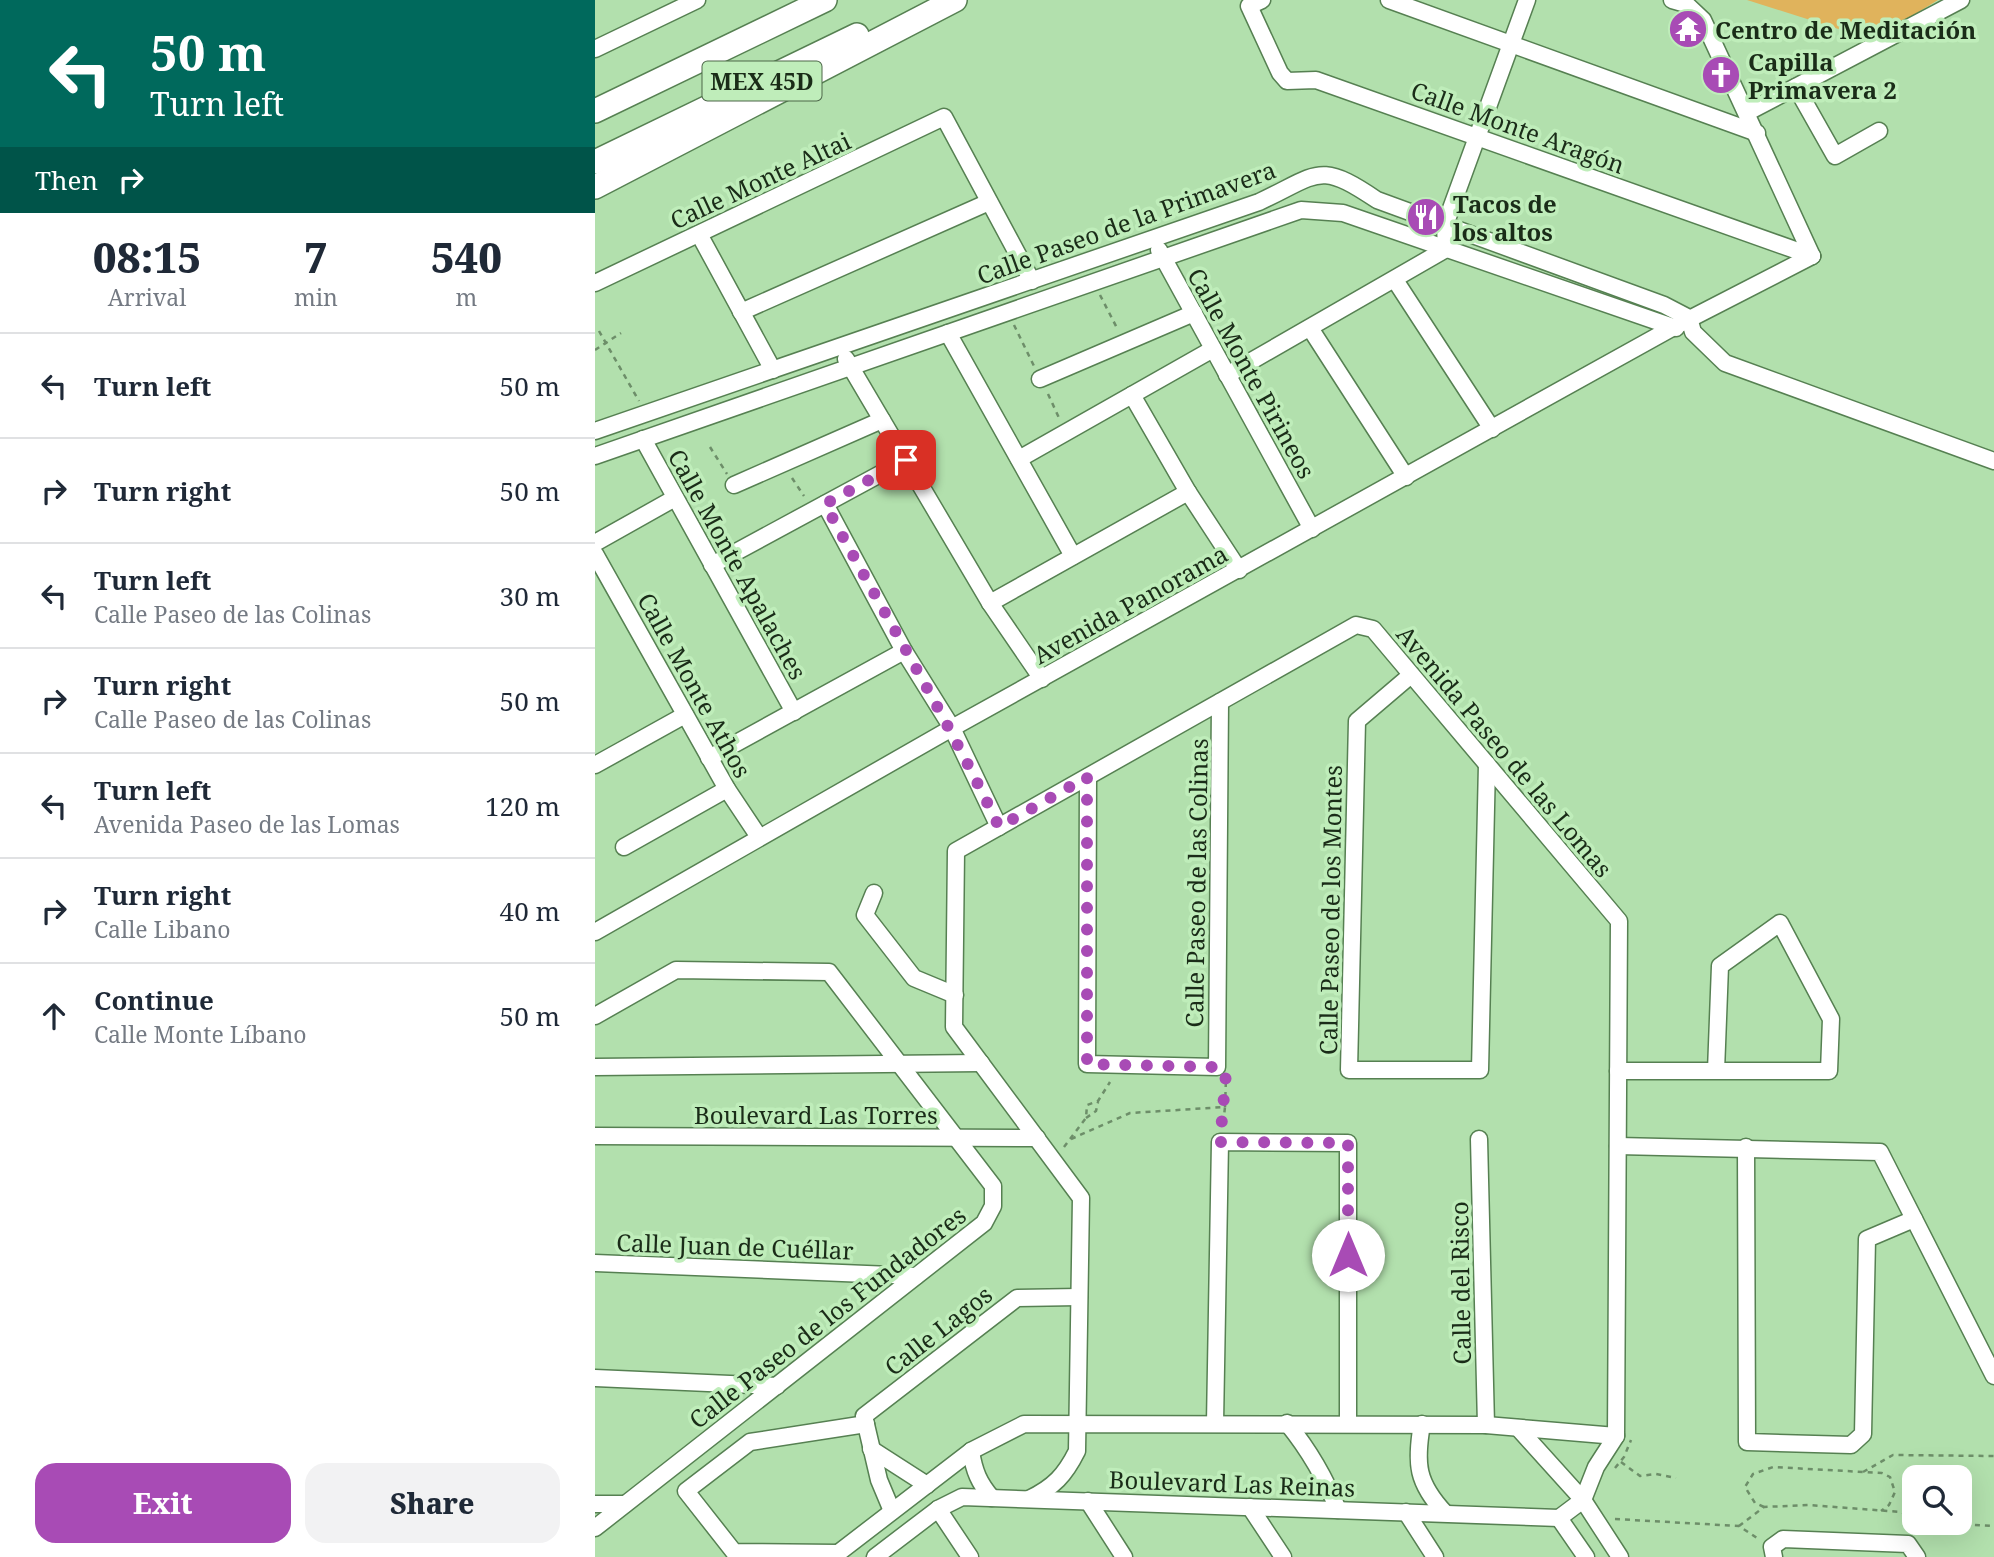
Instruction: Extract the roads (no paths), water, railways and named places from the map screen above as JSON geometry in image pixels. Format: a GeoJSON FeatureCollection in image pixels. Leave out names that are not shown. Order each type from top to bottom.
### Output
{"type":"FeatureCollection","features":[{"type":"Feature","properties":{"kind":"highway","name":"MEX 45D"},"geometry":{"type":"LineString","coordinates":[[595,111],[825,0]]}},
{"type":"Feature","properties":{"kind":"highway","name":"MEX 45D"},"geometry":{"type":"LineString","coordinates":[[595,162],[929,0]]}},
{"type":"Feature","properties":{"kind":"highway"},"geometry":{"type":"LineString","coordinates":[[595,187],[955,0]]}},
{"type":"Feature","properties":{"kind":"street"},"geometry":{"type":"LineString","coordinates":[[595,49],[697,0]]}},
{"type":"Feature","properties":{"kind":"street"},"geometry":{"type":"LineString","coordinates":[[1389,0],[1757,133]]}},
{"type":"Feature","properties":{"kind":"street"},"geometry":{"type":"LineString","coordinates":[[1227,375],[1445,249],[1445,225],[1527,0]]}},
{"type":"Feature","properties":{"kind":"street"},"geometry":{"type":"LineString","coordinates":[[1672,0],[1686,4],[1703,20],[1748,112],[1812,256]]}},
{"type":"Feature","properties":{"kind":"street"},"geometry":{"type":"LineString","coordinates":[[1748,112],[1961,0]]}},
{"type":"Feature","properties":{"kind":"street","name":"Calle Monte Aragón"},"geometry":{"type":"LineString","coordinates":[[1256,3],[1280,73],[1287,81],[1316,80],[1812,256]]}},
{"type":"Feature","properties":{"kind":"street"},"geometry":{"type":"LineString","coordinates":[[1796,87],[1835,156],[1879,131]]}},
{"type":"Feature","properties":{"kind":"street","name":"Calle Monte Altai"},"geometry":{"type":"LineString","coordinates":[[595,283],[944,117],[989,202]]}},
{"type":"Feature","properties":{"kind":"street","name":"Calle Paseo de la Primavera"},"geometry":{"type":"LineString","coordinates":[[595,431],[1259,202],[1326,173],[1351,182],[1377,200],[1664,305],[1691,325],[1725,363],[1994,461]]}},
{"type":"Feature","properties":{"kind":"street"},"geometry":{"type":"LineString","coordinates":[[1301,182],[1301,210]]}},
{"type":"Feature","properties":{"kind":"street"},"geometry":{"type":"LineString","coordinates":[[1343,213],[1351,182]]}},
{"type":"Feature","properties":{"kind":"street"},"geometry":{"type":"LineString","coordinates":[[741,312],[989,202],[1032,281]]}},
{"type":"Feature","properties":{"kind":"street","name":"Calle Paseo de la Primavera"},"geometry":{"type":"LineString","coordinates":[[595,456],[1301,210],[1343,213],[1672,328]]}},
{"type":"Feature","properties":{"kind":"street"},"geometry":{"type":"LineString","coordinates":[[699,234],[772,370]]}},
{"type":"Feature","properties":{"kind":"street","name":"Calle Monte Pirineos"},"geometry":{"type":"LineString","coordinates":[[1153,239],[1312,529]]}},
{"type":"Feature","properties":{"kind":"street","name":"Avenida Panorama"},"geometry":{"type":"LineString","coordinates":[[595,932],[951,728],[1672,328],[1691,325],[1812,256]]}},
{"type":"Feature","properties":{"kind":"street"},"geometry":{"type":"LineString","coordinates":[[1395,280],[1492,429]]}},
{"type":"Feature","properties":{"kind":"street"},"geometry":{"type":"LineString","coordinates":[[1040,379],[1194,313]]}},
{"type":"Feature","properties":{"kind":"street"},"geometry":{"type":"LineString","coordinates":[[1310,328],[1406,477]]}},
{"type":"Feature","properties":{"kind":"street"},"geometry":{"type":"LineString","coordinates":[[948,333],[1073,556]]}},
{"type":"Feature","properties":{"kind":"street"},"geometry":{"type":"LineString","coordinates":[[839,347],[990,603],[1041,679]]}},
{"type":"Feature","properties":{"kind":"street"},"geometry":{"type":"LineString","coordinates":[[1019,459],[1213,349]]}},
{"type":"Feature","properties":{"kind":"street"},"geometry":{"type":"LineString","coordinates":[[1132,395],[1188,492],[1239,570]]}},
{"type":"Feature","properties":{"kind":"street"},"geometry":{"type":"LineString","coordinates":[[734,485],[882,420]]}},
{"type":"Feature","properties":{"kind":"street","name":"Calle Monte Apalaches"},"geometry":{"type":"LineString","coordinates":[[643,439],[794,712]]}},
{"type":"Feature","properties":{"kind":"street"},"geometry":{"type":"LineString","coordinates":[[712,565],[906,460]]}},
{"type":"Feature","properties":{"kind":"street"},"geometry":{"type":"LineString","coordinates":[[990,603],[1188,492]]}},
{"type":"Feature","properties":{"kind":"street"},"geometry":{"type":"LineString","coordinates":[[595,543],[675,498]]}},
{"type":"Feature","properties":{"kind":"street"},"geometry":{"type":"LineString","coordinates":[[819,507],[951,728],[999,827]]}},
{"type":"Feature","properties":{"kind":"street","name":"Calle Monte Athos"},"geometry":{"type":"LineString","coordinates":[[595,554],[727,789],[759,836]]}},
{"type":"Feature","properties":{"kind":"street","name":"Avenida Paseo de las Lomas"},"geometry":{"type":"LineString","coordinates":[[1029,1499],[1050,1489],[1067,1472],[1077,1451],[1081,1198],[954,1027],[956,851],[1356,625],[1373,629],[1619,921],[1616,1436]]}},
{"type":"Feature","properties":{"kind":"street"},"geometry":{"type":"LineString","coordinates":[[709,758],[904,651]]}},
{"type":"Feature","properties":{"kind":"street","name":"Calle Paseo de los Montes"},"geometry":{"type":"LineString","coordinates":[[1411,675],[1357,720],[1349,1070],[1480,1070],[1487,764]]}},
{"type":"Feature","properties":{"kind":"street","name":"Calle Paseo de las Colinas"},"geometry":{"type":"LineString","coordinates":[[1087,777],[1087,1064],[1217,1067],[1220,702]]}},
{"type":"Feature","properties":{"kind":"street"},"geometry":{"type":"LineString","coordinates":[[595,765],[685,715]]}},
{"type":"Feature","properties":{"kind":"street"},"geometry":{"type":"LineString","coordinates":[[624,847],[727,789]]}},
{"type":"Feature","properties":{"kind":"street"},"geometry":{"type":"LineString","coordinates":[[874,893],[865,915],[913,978],[955,995]]}},
{"type":"Feature","properties":{"kind":"street"},"geometry":{"type":"LineString","coordinates":[[1618,1071],[1716,1071],[1829,1071],[1831,1019],[1780,923],[1720,966],[1716,1071]]}},
{"type":"Feature","properties":{"kind":"street","name":"Calle Paseo de los Fundadores"},"geometry":{"type":"LineString","coordinates":[[595,1016],[676,970],[829,972],[993,1186],[993,1206],[984,1223],[595,1528]]}},
{"type":"Feature","properties":{"kind":"street","name":"Boulevard Las Torres"},"geometry":{"type":"LineString","coordinates":[[595,1067],[981,1063]]}},
{"type":"Feature","properties":{"kind":"street","name":"Boulevard Las Torres"},"geometry":{"type":"LineString","coordinates":[[595,1136],[1037,1138]]}},
{"type":"Feature","properties":{"kind":"street","name":"Calle del Risco"},"geometry":{"type":"LineString","coordinates":[[1479,1139],[1486,1425]]}},
{"type":"Feature","properties":{"kind":"street"},"geometry":{"type":"LineString","coordinates":[[1215,1423],[1220,1142],[1348,1143],[1348,1423]]}},
{"type":"Feature","properties":{"kind":"street"},"geometry":{"type":"LineString","coordinates":[[1618,1146],[1880,1152],[1994,1376]]}},
{"type":"Feature","properties":{"kind":"street"},"geometry":{"type":"LineString","coordinates":[[1746,1147],[1747,1442],[1851,1445],[1858,1442],[1863,1434],[1867,1239],[1914,1219]]}},
{"type":"Feature","properties":{"kind":"street","name":"Calle Juan de Cuéllar"},"geometry":{"type":"LineString","coordinates":[[595,1263],[916,1276]]}},
{"type":"Feature","properties":{"kind":"street","name":"Calle Lagos"},"geometry":{"type":"LineString","coordinates":[[866,1424],[864,1416],[1017,1298],[1079,1297]]}},
{"type":"Feature","properties":{"kind":"street"},"geometry":{"type":"LineString","coordinates":[[595,1378],[777,1386]]}},
{"type":"Feature","properties":{"kind":"street"},"geometry":{"type":"LineString","coordinates":[[892,1511],[871,1449],[866,1424],[750,1442],[686,1491],[734,1552],[835,1555],[971,1451],[1024,1423],[1486,1425],[1616,1436],[1596,1467],[1583,1500],[1559,1518],[1586,1557]]}},
{"type":"Feature","properties":{"kind":"street"},"geometry":{"type":"LineString","coordinates":[[1287,1423],[1320,1468],[1338,1510]]}},
{"type":"Feature","properties":{"kind":"street"},"geometry":{"type":"LineString","coordinates":[[1422,1424],[1417,1451],[1420,1475],[1429,1496],[1445,1513]]}},
{"type":"Feature","properties":{"kind":"street"},"geometry":{"type":"LineString","coordinates":[[1518,1428],[1583,1500],[1620,1557]]}},
{"type":"Feature","properties":{"kind":"street"},"geometry":{"type":"LineString","coordinates":[[871,1449],[927,1485]]}},
{"type":"Feature","properties":{"kind":"street"},"geometry":{"type":"LineString","coordinates":[[971,1451],[973,1469],[980,1484],[992,1498]]}},
{"type":"Feature","properties":{"kind":"street","name":"Boulevard Las Reinas"},"geometry":{"type":"LineString","coordinates":[[875,1557],[937,1509],[962,1497],[1559,1518]]}},
{"type":"Feature","properties":{"kind":"street"},"geometry":{"type":"LineString","coordinates":[[1088,1501],[1124,1557]]}},
{"type":"Feature","properties":{"kind":"street"},"geometry":{"type":"LineString","coordinates":[[595,1504],[625,1504]]}},
{"type":"Feature","properties":{"kind":"street"},"geometry":{"type":"LineString","coordinates":[[1250,1507],[1283,1557]]}},
{"type":"Feature","properties":{"kind":"street"},"geometry":{"type":"LineString","coordinates":[[937,1509],[969,1557]]}},
{"type":"Feature","properties":{"kind":"street"},"geometry":{"type":"LineString","coordinates":[[1406,1512],[1435,1557]]}},
{"type":"Feature","properties":{"kind":"street"},"geometry":{"type":"LineString","coordinates":[[1773,1552],[1783,1539],[1908,1544],[1917,1557]]}},
{"type":"Feature","properties":{"kind":"place","name":"Centro de Meditación"},"geometry":{"type":"Point","coordinates":[1688,29]}},
{"type":"Feature","properties":{"kind":"place","name":"Capilla Primavera 2"},"geometry":{"type":"Point","coordinates":[1721,75]}},
{"type":"Feature","properties":{"kind":"place","name":"Tacos de los altos"},"geometry":{"type":"Point","coordinates":[1426,217]}}]}
